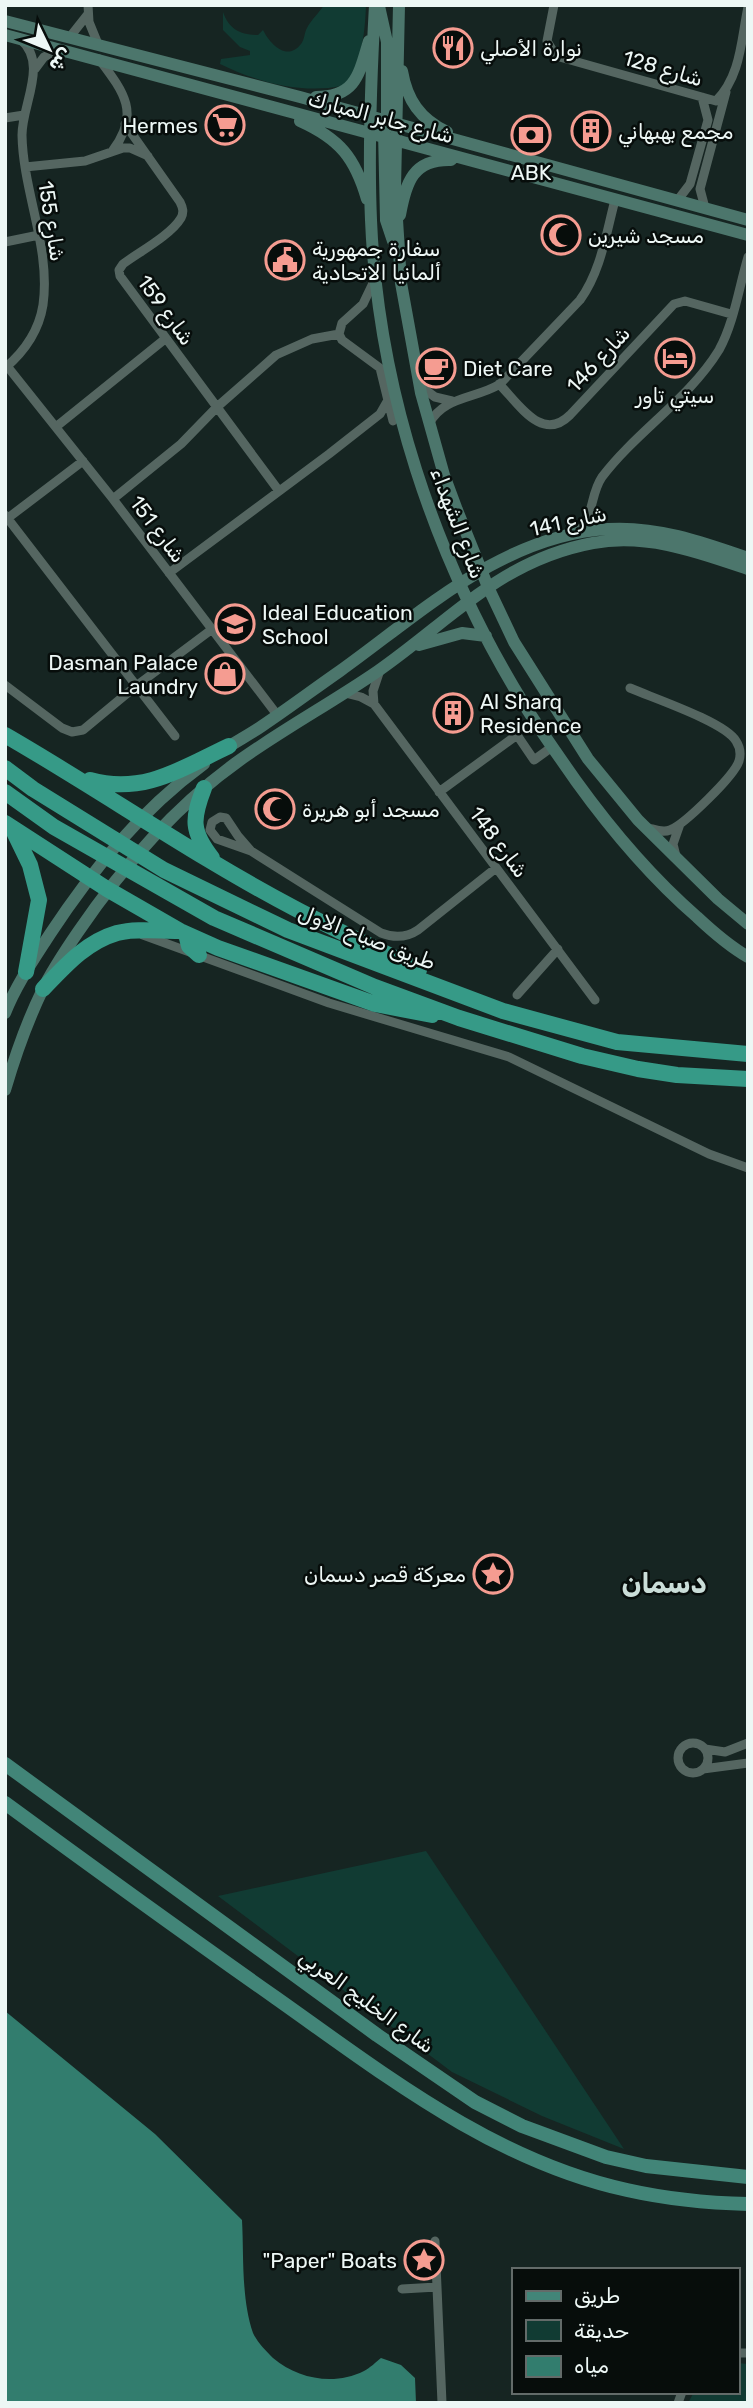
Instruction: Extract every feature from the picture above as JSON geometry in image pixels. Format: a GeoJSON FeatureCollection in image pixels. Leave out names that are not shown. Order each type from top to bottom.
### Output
{"type":"FeatureCollection","features":[{"type":"Feature","properties":{"kind":"highway"},"geometry":{"type":"LineString","coordinates":[[5,735],[77,776],[154,836],[215,862],[293,908],[503,1011]]}},
{"type":"Feature","properties":{"kind":"highway"},"geometry":{"type":"LineString","coordinates":[[77,776],[108,785],[135,785],[164,776],[229,746]]}},
{"type":"Feature","properties":{"kind":"highway","name":"طريق صباح الاول"},"geometry":{"type":"LineString","coordinates":[[5,768],[33,789],[153,864],[288,930],[503,1011],[617,1042],[748,1054]]}},
{"type":"Feature","properties":{"kind":"highway"},"geometry":{"type":"LineString","coordinates":[[204,788],[196,808],[196,832],[200,843],[215,862]]}},
{"type":"Feature","properties":{"kind":"highway","name":"طريق صباح الاول"},"geometry":{"type":"LineString","coordinates":[[5,792],[54,827],[215,918],[375,987],[459,1018],[582,1056],[677,1075],[748,1079]]}},
{"type":"Feature","properties":{"kind":"highway"},"geometry":{"type":"LineString","coordinates":[[8,825],[112,883],[183,932],[218,948],[375,1004],[416,1013],[459,1018]]}},
{"type":"Feature","properties":{"kind":"highway"},"geometry":{"type":"LineString","coordinates":[[8,825],[30,865],[39,900],[26,972]]}},
{"type":"Feature","properties":{"kind":"highway"},"geometry":{"type":"LineString","coordinates":[[43,989],[81,951],[98,941],[131,931],[183,932]]}},
{"type":"Feature","properties":{"kind":"highway"},"geometry":{"type":"LineString","coordinates":[[183,932],[189,946],[199,955]]}},
{"type":"Feature","properties":{"kind":"main road"},"geometry":{"type":"LineString","coordinates":[[377,5],[374,24],[372,117],[382,124],[384,138]]}},
{"type":"Feature","properties":{"kind":"main road"},"geometry":{"type":"LineString","coordinates":[[377,5],[387,42],[391,122]]}},
{"type":"Feature","properties":{"kind":"main road"},"geometry":{"type":"LineString","coordinates":[[384,138],[391,122],[399,5]]}},
{"type":"Feature","properties":{"kind":"main road","name":"شارع جابر المبارك"},"geometry":{"type":"LineString","coordinates":[[5,21],[300,97],[748,220]]}},
{"type":"Feature","properties":{"kind":"main road"},"geometry":{"type":"LineString","coordinates":[[300,97],[332,97],[348,89],[359,71],[374,24]]}},
{"type":"Feature","properties":{"kind":"main road","name":"شارع جابر المبارك"},"geometry":{"type":"LineString","coordinates":[[12,36],[748,236]]}},
{"type":"Feature","properties":{"kind":"main road"},"geometry":{"type":"LineString","coordinates":[[398,38],[404,84],[415,108],[438,128],[486,148]]}},
{"type":"Feature","properties":{"kind":"main road"},"geometry":{"type":"LineString","coordinates":[[262,104],[313,127],[342,147],[358,172],[371,219]]}},
{"type":"Feature","properties":{"kind":"main road","name":"شارع الشهداء"},"geometry":{"type":"LineString","coordinates":[[384,138],[371,219],[388,362],[420,479],[468,601],[521,700],[606,821],[650,872],[720,938],[748,957]]}},
{"type":"Feature","properties":{"kind":"main road","name":"شارع الشهداء"},"geometry":{"type":"LineString","coordinates":[[384,138],[401,283],[420,386],[444,475],[480,570],[514,642],[588,759],[638,820],[718,899],[748,924]]}},
{"type":"Feature","properties":{"kind":"main road"},"geometry":{"type":"LineString","coordinates":[[397,246],[404,198],[409,182],[418,168],[436,160],[476,162]]}},
{"type":"Feature","properties":{"kind":"main road"},"geometry":{"type":"LineString","coordinates":[[420,479],[426,487],[431,488],[440,484],[444,475]]}},
{"type":"Feature","properties":{"kind":"main road","name":"شارع 141"},"geometry":{"type":"LineString","coordinates":[[5,1013],[26,972],[93,872],[136,823],[197,769],[278,716],[480,570],[528,548],[573,535],[611,529],[641,530],[676,536],[748,558]]}},
{"type":"Feature","properties":{"kind":"main road","name":"شارع 141"},"geometry":{"type":"LineString","coordinates":[[5,1090],[43,989],[112,883],[154,836],[204,788],[241,759],[380,670],[488,587],[526,564],[555,551],[614,540],[650,541],[672,545],[748,569]]}},
{"type":"Feature","properties":{"kind":"main road"},"geometry":{"type":"LineString","coordinates":[[408,648],[462,633],[486,636]]}},
{"type":"Feature","properties":{"kind":"main road","name":"شارع الخليج العربي"},"geometry":{"type":"LineString","coordinates":[[5,1764],[377,2035],[475,2102],[535,2131],[631,2163],[748,2177]]}},
{"type":"Feature","properties":{"kind":"main road"},"geometry":{"type":"LineString","coordinates":[[5,1803],[360,2057],[455,2120],[503,2146],[547,2165],[611,2186],[655,2196],[748,2204]]}},
{"type":"Feature","properties":{"kind":"main road"},"geometry":{"type":"LineString","coordinates":[[360,2057],[367,2059],[376,2054],[380,2045],[377,2035]]}},
{"type":"Feature","properties":{"kind":"street","name":"شارع 128"},"geometry":{"type":"LineString","coordinates":[[554,5],[547,41],[556,56],[716,101],[726,92],[735,74],[748,7]]}},
{"type":"Feature","properties":{"kind":"street"},"geometry":{"type":"LineString","coordinates":[[69,38],[88,10]]}},
{"type":"Feature","properties":{"kind":"street"},"geometry":{"type":"LineString","coordinates":[[88,10],[91,30],[98,44]]}},
{"type":"Feature","properties":{"kind":"street"},"geometry":{"type":"LineString","coordinates":[[12,36],[31,52],[34,70]]}},
{"type":"Feature","properties":{"kind":"street"},"geometry":{"type":"LineString","coordinates":[[34,70],[44,57],[60,49]]}},
{"type":"Feature","properties":{"kind":"street"},"geometry":{"type":"LineString","coordinates":[[99,60],[124,94],[127,105],[122,136],[113,150]]}},
{"type":"Feature","properties":{"kind":"street","name":"شارع 155"},"geometry":{"type":"LineString","coordinates":[[6,367],[29,342],[40,317],[44,280],[22,133],[34,70]]}},
{"type":"Feature","properties":{"kind":"street"},"geometry":{"type":"LineString","coordinates":[[705,208],[700,189],[726,92]]}},
{"type":"Feature","properties":{"kind":"street"},"geometry":{"type":"LineString","coordinates":[[677,201],[690,184],[708,120],[702,97]]}},
{"type":"Feature","properties":{"kind":"street"},"geometry":{"type":"LineString","coordinates":[[5,118],[24,115]]}},
{"type":"Feature","properties":{"kind":"street","name":"شارع 159"},"geometry":{"type":"LineString","coordinates":[[125,124],[180,202],[183,212],[179,221],[169,230],[123,264],[119,274],[279,491]]}},
{"type":"Feature","properties":{"kind":"street"},"geometry":{"type":"LineString","coordinates":[[25,167],[85,161],[113,150],[130,148],[150,157]]}},
{"type":"Feature","properties":{"kind":"street"},"geometry":{"type":"LineString","coordinates":[[429,424],[439,410],[454,401],[499,384],[586,292],[598,265],[615,200]]}},
{"type":"Feature","properties":{"kind":"street"},"geometry":{"type":"LineString","coordinates":[[5,242],[38,235]]}},
{"type":"Feature","properties":{"kind":"street"},"geometry":{"type":"LineString","coordinates":[[573,535],[585,524],[591,512],[594,492],[600,480],[720,347],[748,257]]}},
{"type":"Feature","properties":{"kind":"street"},"geometry":{"type":"LineString","coordinates":[[376,276],[363,304],[342,323],[339,334],[342,340],[380,368],[393,421]]}},
{"type":"Feature","properties":{"kind":"street"},"geometry":{"type":"LineString","coordinates":[[738,290],[748,293]]}},
{"type":"Feature","properties":{"kind":"street","name":"شارع 146"},"geometry":{"type":"LineString","coordinates":[[499,384],[538,422],[555,426],[570,415],[674,304],[685,301],[731,314]]}},
{"type":"Feature","properties":{"kind":"street"},"geometry":{"type":"LineString","coordinates":[[113,499],[181,444],[217,407],[286,348],[339,334]]}},
{"type":"Feature","properties":{"kind":"street"},"geometry":{"type":"LineString","coordinates":[[57,426],[165,339]]}},
{"type":"Feature","properties":{"kind":"street","name":"شارع 151"},"geometry":{"type":"LineString","coordinates":[[6,367],[57,426],[278,716]]}},
{"type":"Feature","properties":{"kind":"street"},"geometry":{"type":"LineString","coordinates":[[420,386],[435,397],[454,401]]}},
{"type":"Feature","properties":{"kind":"street"},"geometry":{"type":"LineString","coordinates":[[169,573],[380,414],[388,400]]}},
{"type":"Feature","properties":{"kind":"street"},"geometry":{"type":"LineString","coordinates":[[380,414],[405,432]]}},
{"type":"Feature","properties":{"kind":"street"},"geometry":{"type":"LineString","coordinates":[[83,461],[6,517],[175,736]]}},
{"type":"Feature","properties":{"kind":"street"},"geometry":{"type":"LineString","coordinates":[[591,512],[597,522],[611,529]]}},
{"type":"Feature","properties":{"kind":"street"},"geometry":{"type":"LineString","coordinates":[[5,685],[62,728],[72,732],[83,730],[211,630]]}},
{"type":"Feature","properties":{"kind":"street"},"geometry":{"type":"LineString","coordinates":[[374,704],[373,691],[380,670]]}},
{"type":"Feature","properties":{"kind":"street"},"geometry":{"type":"LineString","coordinates":[[630,688],[723,728],[736,740],[748,766]]}},
{"type":"Feature","properties":{"kind":"street"},"geometry":{"type":"LineString","coordinates":[[345,693],[374,704]]}},
{"type":"Feature","properties":{"kind":"street","name":"شارع 148"},"geometry":{"type":"LineString","coordinates":[[374,704],[595,1000]]}},
{"type":"Feature","properties":{"kind":"street"},"geometry":{"type":"LineString","coordinates":[[439,792],[517,735],[534,760],[552,747]]}},
{"type":"Feature","properties":{"kind":"street"},"geometry":{"type":"LineString","coordinates":[[638,820],[661,831],[670,830],[680,824],[730,775],[742,753]]}},
{"type":"Feature","properties":{"kind":"street"},"geometry":{"type":"LineString","coordinates":[[251,851],[226,817],[212,822],[210,830],[213,837],[251,851],[381,933],[397,937],[418,930],[496,868]]}},
{"type":"Feature","properties":{"kind":"street"},"geometry":{"type":"LineString","coordinates":[[677,858],[673,844],[680,824]]}},
{"type":"Feature","properties":{"kind":"street"},"geometry":{"type":"LineString","coordinates":[[131,931],[329,1003],[509,1057],[709,1154],[748,1168]]}},
{"type":"Feature","properties":{"kind":"street"},"geometry":{"type":"LineString","coordinates":[[517,995],[558,949]]}},
{"type":"Feature","properties":{"kind":"street"},"geometry":{"type":"LineString","coordinates":[[748,1743],[725,1752],[690,1743],[682,1747],[678,1757],[680,1766],[687,1772],[748,1763]]}},
{"type":"Feature","properties":{"kind":"street"},"geometry":{"type":"LineString","coordinates":[[703,1769],[708,1759],[705,1749]]}},
{"type":"Feature","properties":{"kind":"street"},"geometry":{"type":"LineString","coordinates":[[435,2241],[442,2403]]}},
{"type":"Feature","properties":{"kind":"street"},"geometry":{"type":"LineString","coordinates":[[402,2288],[437,2287]]}},
{"type":"Feature","properties":{"kind":"green space"},"geometry":{"type":"Polygon","coordinates":[[[324,5],[366,5],[358,60],[349,79],[342,86],[310,88],[279,85],[220,64],[221,59],[250,55],[250,51],[240,47],[223,30],[223,12],[228,23],[236,30],[258,35],[263,30],[279,49],[290,51],[301,44],[306,30],[324,5]]]}},
{"type":"Feature","properties":{"kind":"green space"},"geometry":{"type":"Polygon","coordinates":[[[426,1851],[624,2149],[542,2116],[452,2072],[218,1896],[426,1851]]]}},
{"type":"Feature","properties":{"kind":"green space"},"geometry":{"type":"Polygon","coordinates":[[[739,2363],[748,2364],[748,2403],[688,2403],[693,2394],[739,2394],[739,2363]]]}},
{"type":"Feature","properties":{"kind":"water"},"geometry":{"type":"Polygon","coordinates":[[[5,2011],[155,2134],[242,2220],[249,2320],[253,2333],[273,2358],[294,2371],[329,2379],[353,2376],[371,2367],[381,2358],[401,2365],[415,2378],[416,2403],[5,2403],[5,2011]]]}},
{"type":"Feature","properties":{"kind":"place","name":"نوارة الأصلي"},"geometry":{"type":"Point","coordinates":[453,48]}},
{"type":"Feature","properties":{"kind":"place","name":"Hermes"},"geometry":{"type":"Point","coordinates":[225,125]}},
{"type":"Feature","properties":{"kind":"place","name":"مجمع بهبهاني"},"geometry":{"type":"Point","coordinates":[591,131]}},
{"type":"Feature","properties":{"kind":"place","name":"ABK"},"geometry":{"type":"Point","coordinates":[531,135]}},
{"type":"Feature","properties":{"kind":"place","name":"مسجد شيرين"},"geometry":{"type":"Point","coordinates":[561,235]}},
{"type":"Feature","properties":{"kind":"place","name":"سفارة جمهورية ألمانيا الاتحادية"},"geometry":{"type":"Point","coordinates":[285,260]}},
{"type":"Feature","properties":{"kind":"place","name":"سيتي تاور"},"geometry":{"type":"Point","coordinates":[675,358]}},
{"type":"Feature","properties":{"kind":"place","name":"Diet Care"},"geometry":{"type":"Point","coordinates":[436,368]}},
{"type":"Feature","properties":{"kind":"place","name":"Ideal Education School"},"geometry":{"type":"Point","coordinates":[235,624]}},
{"type":"Feature","properties":{"kind":"place","name":"Dasman Palace Laundry"},"geometry":{"type":"Point","coordinates":[225,674]}},
{"type":"Feature","properties":{"kind":"place","name":"Al Sharq Residence"},"geometry":{"type":"Point","coordinates":[453,713]}},
{"type":"Feature","properties":{"kind":"place","name":"مسجد أبو هريرة"},"geometry":{"type":"Point","coordinates":[275,809]}},
{"type":"Feature","properties":{"kind":"place","name":"معركة قصر دسمان"},"geometry":{"type":"Point","coordinates":[493,1574]}},
{"type":"Feature","properties":{"kind":"place","name":"\"Paper\" Boats"},"geometry":{"type":"Point","coordinates":[424,2260]}},
{"type":"Feature","properties":{"kind":"district","name":"دسمان"},"geometry":{"type":"Point","coordinates":[664,1583]}}]}
